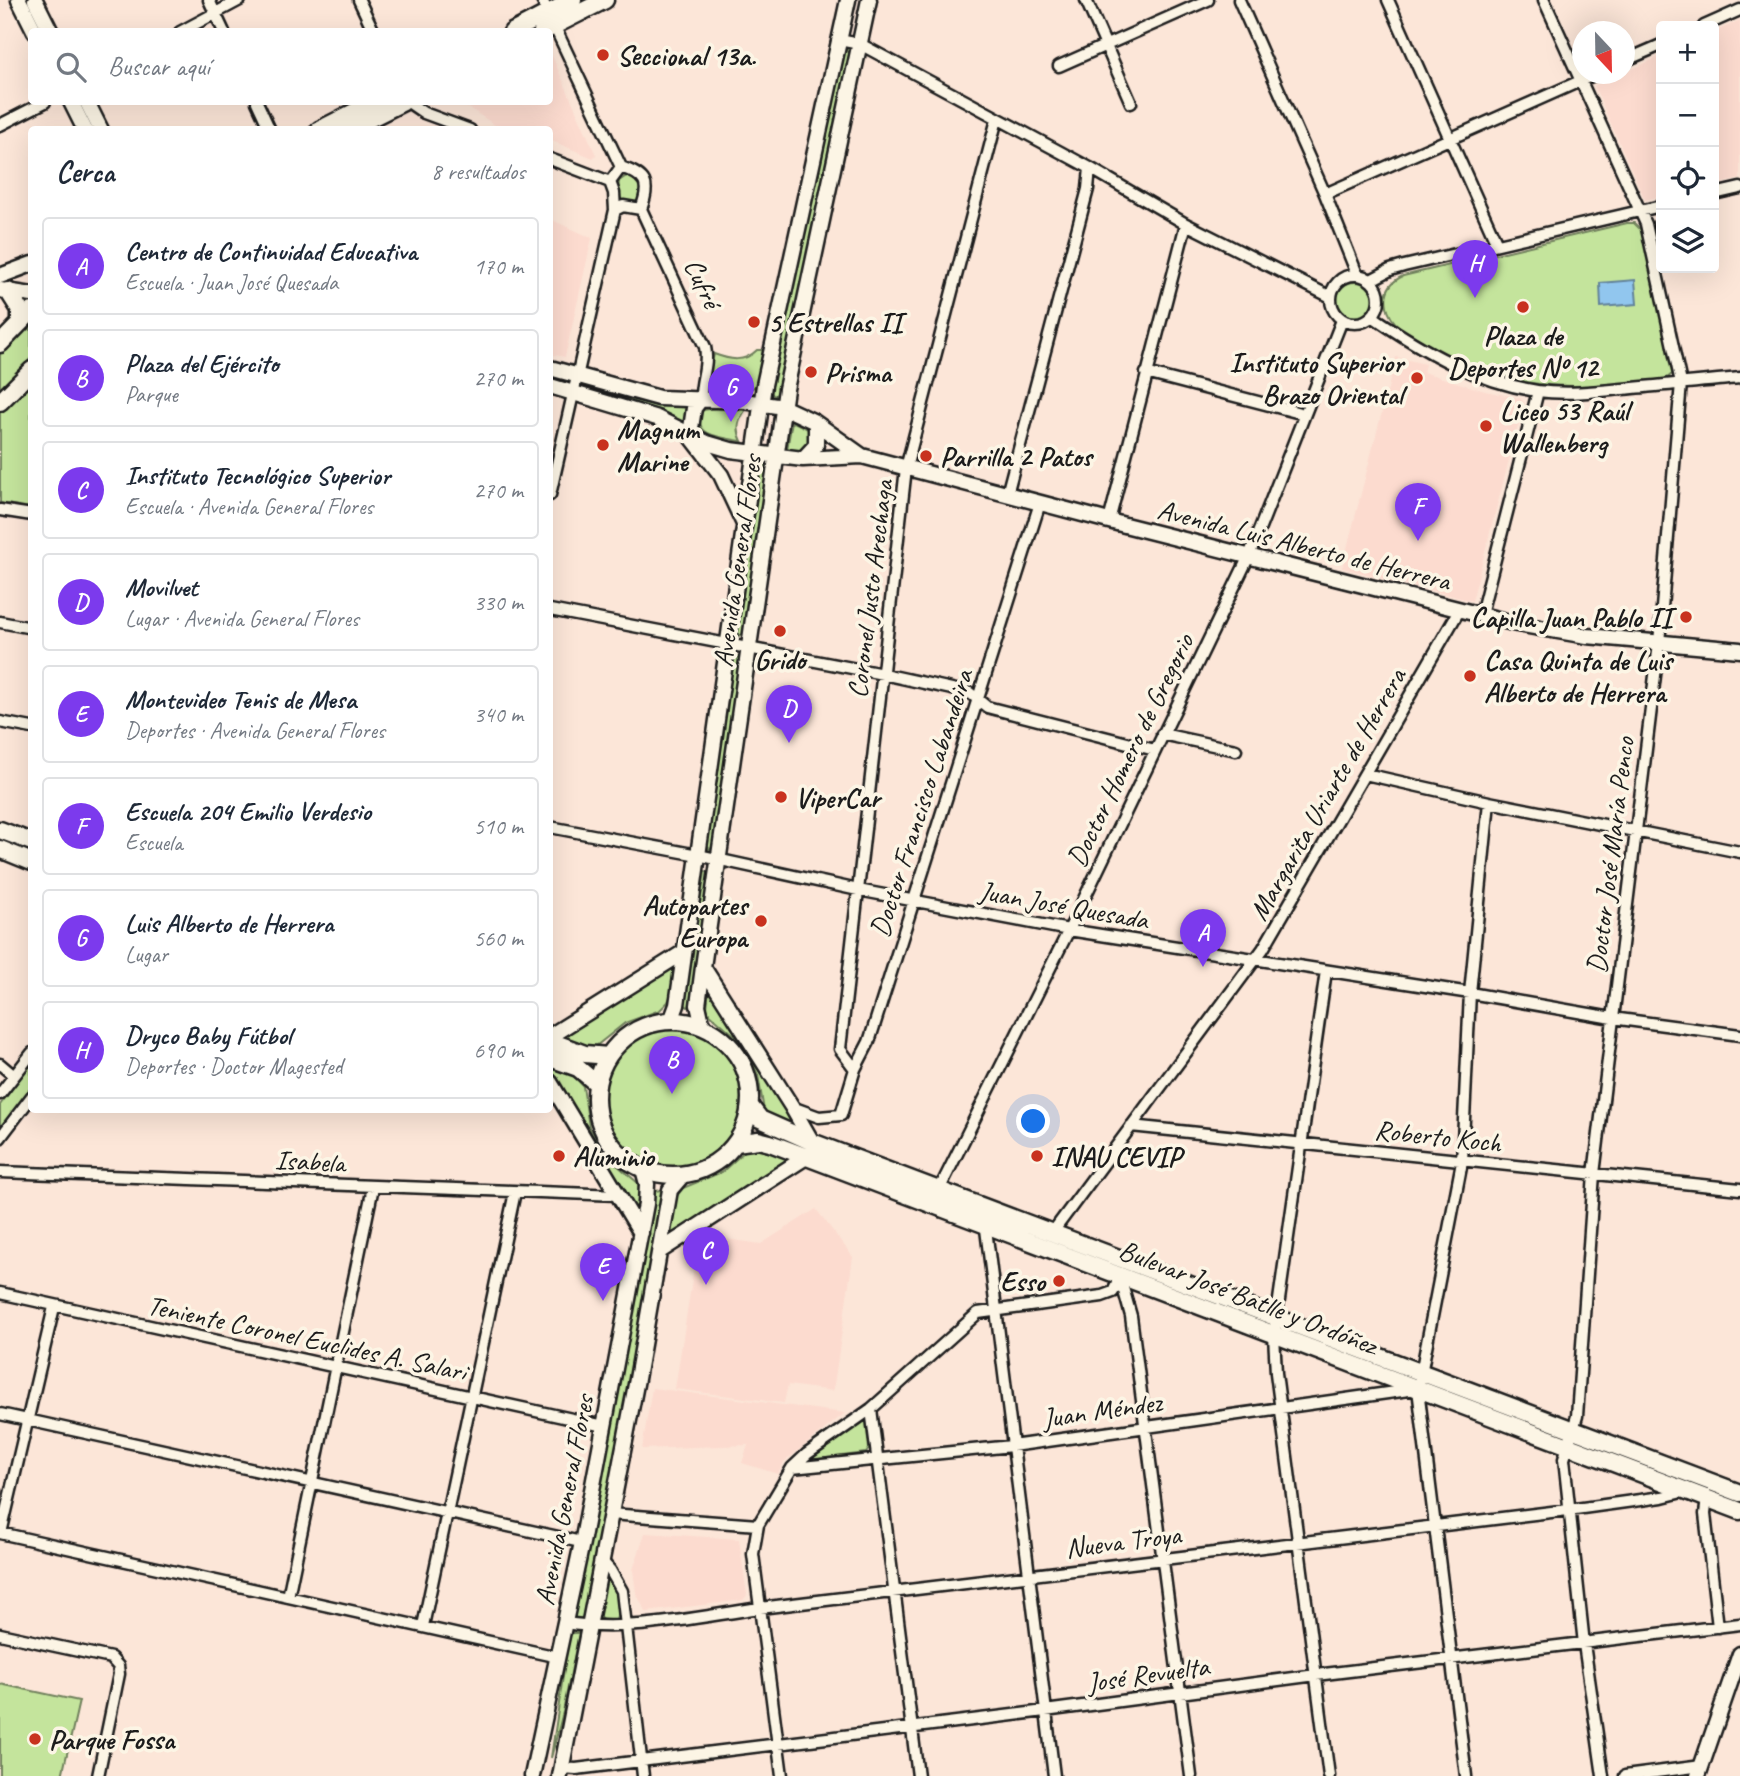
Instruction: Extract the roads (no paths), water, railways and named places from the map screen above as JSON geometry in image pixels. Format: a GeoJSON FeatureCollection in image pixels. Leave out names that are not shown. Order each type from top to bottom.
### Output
{"type":"FeatureCollection","features":[{"type":"Feature","properties":{"kind":"main road"},"geometry":{"type":"LineString","coordinates":[[19,0],[33,28]]}},
{"type":"Feature","properties":{"kind":"main road"},"geometry":{"type":"LineString","coordinates":[[35,0],[49,28]]}},
{"type":"Feature","properties":{"kind":"main road"},"geometry":{"type":"LineString","coordinates":[[546,18],[573,0]]}},
{"type":"Feature","properties":{"kind":"main road"},"geometry":{"type":"LineString","coordinates":[[522,28],[605,0]]}},
{"type":"Feature","properties":{"kind":"main road","name":"Avenida General Flores"},"geometry":{"type":"LineString","coordinates":[[671,1021],[677,1005],[766,372],[848,0]]}},
{"type":"Feature","properties":{"kind":"main road","name":"Avenida General Flores"},"geometry":{"type":"LineString","coordinates":[[703,1027],[698,1005],[783,407],[869,0]]}},
{"type":"Feature","properties":{"kind":"main road"},"geometry":{"type":"LineString","coordinates":[[72,105],[83,126]]}},
{"type":"Feature","properties":{"kind":"main road"},"geometry":{"type":"LineString","coordinates":[[88,105],[99,126]]}},
{"type":"Feature","properties":{"kind":"main road"},"geometry":{"type":"LineString","coordinates":[[327,126],[368,105]]}},
{"type":"Feature","properties":{"kind":"main road"},"geometry":{"type":"LineString","coordinates":[[355,126],[400,105]]}},
{"type":"Feature","properties":{"kind":"main road"},"geometry":{"type":"LineString","coordinates":[[0,276],[28,266]]}},
{"type":"Feature","properties":{"kind":"main road"},"geometry":{"type":"LineString","coordinates":[[4,290],[28,294]]}},
{"type":"Feature","properties":{"kind":"main road"},"geometry":{"type":"LineString","coordinates":[[0,344],[26,317],[4,290]]}},
{"type":"Feature","properties":{"kind":"main road","name":"Avenida Luis Alberto de Herrera"},"geometry":{"type":"LineString","coordinates":[[553,369],[659,398],[762,403],[783,407],[816,423],[862,456]]}},
{"type":"Feature","properties":{"kind":"main road"},"geometry":{"type":"LineString","coordinates":[[0,402],[28,374]]}},
{"type":"Feature","properties":{"kind":"main road","name":"Avenida Luis Alberto de Herrera"},"geometry":{"type":"LineString","coordinates":[[553,387],[657,418],[690,435],[731,450],[803,459],[862,456],[1109,521],[1550,631],[1740,650]]}},
{"type":"Feature","properties":{"kind":"main road","name":"Cufré"},"geometry":{"type":"LineString","coordinates":[[690,435],[694,408],[701,399]]}},
{"type":"Feature","properties":{"kind":"main road"},"geometry":{"type":"LineString","coordinates":[[803,459],[816,445],[816,423]]}},
{"type":"Feature","properties":{"kind":"main road","name":"Avenida Luis Alberto de Herrera"},"geometry":{"type":"LineString","coordinates":[[690,435],[721,475],[745,525]]}},
{"type":"Feature","properties":{"kind":"main road"},"geometry":{"type":"LineString","coordinates":[[0,830],[28,840]]}},
{"type":"Feature","properties":{"kind":"main road"},"geometry":{"type":"LineString","coordinates":[[0,849],[28,860]]}},
{"type":"Feature","properties":{"kind":"main road"},"geometry":{"type":"LineString","coordinates":[[553,1036],[684,952]]}},
{"type":"Feature","properties":{"kind":"main road"},"geometry":{"type":"LineString","coordinates":[[660,1251],[809,1150],[792,1107],[703,967]]}},
{"type":"Feature","properties":{"kind":"main road"},"geometry":{"type":"LineString","coordinates":[[671,1021],[703,1027],[722,1038],[737,1054],[750,1084],[750,1107],[746,1126],[736,1143],[713,1164],[683,1175],[656,1174],[643,1170],[615,1149],[602,1130],[596,1107],[597,1084],[608,1056],[622,1040],[640,1028],[671,1021]]}},
{"type":"Feature","properties":{"kind":"main road"},"geometry":{"type":"LineString","coordinates":[[553,1039],[584,1054],[608,1056]]}},
{"type":"Feature","properties":{"kind":"main road"},"geometry":{"type":"LineString","coordinates":[[553,1059],[578,1068],[597,1084]]}},
{"type":"Feature","properties":{"kind":"main road"},"geometry":{"type":"LineString","coordinates":[[553,1087],[641,1233]]}},
{"type":"Feature","properties":{"kind":"main road","name":"Bulevar José Batlle y Ordóñez"},"geometry":{"type":"LineString","coordinates":[[750,1107],[760,1119],[809,1150],[985,1225],[1274,1335],[1419,1381],[1570,1438],[1740,1493]]}},
{"type":"Feature","properties":{"kind":"main road","name":"Bulevar José Batlle y Ordóñez"},"geometry":{"type":"LineString","coordinates":[[736,1143],[758,1140],[809,1150],[939,1190],[1276,1318],[1419,1381]]}},
{"type":"Feature","properties":{"kind":"main road","name":"Avenida General Flores"},"geometry":{"type":"LineString","coordinates":[[532,1776],[641,1233],[647,1199],[643,1170]]}},
{"type":"Feature","properties":{"kind":"main road","name":"Avenida General Flores"},"geometry":{"type":"LineString","coordinates":[[561,1772],[670,1189],[683,1175]]}},
{"type":"Feature","properties":{"kind":"main road","name":"Bulevar José Batlle y Ordóñez"},"geometry":{"type":"LineString","coordinates":[[1570,1438],[1687,1491],[1740,1511]]}},
{"type":"Feature","properties":{"kind":"main road"},"geometry":{"type":"LineString","coordinates":[[1700,1771],[1740,1654]]}},
{"type":"Feature","properties":{"kind":"street"},"geometry":{"type":"LineString","coordinates":[[209,0],[222,28]]}},
{"type":"Feature","properties":{"kind":"street"},"geometry":{"type":"LineString","coordinates":[[187,28],[240,0]]}},
{"type":"Feature","properties":{"kind":"street"},"geometry":{"type":"LineString","coordinates":[[359,0],[372,28]]}},
{"type":"Feature","properties":{"kind":"street"},"geometry":{"type":"LineString","coordinates":[[1086,0],[1131,103]]}},
{"type":"Feature","properties":{"kind":"street"},"geometry":{"type":"LineString","coordinates":[[1059,66],[1208,0]]}},
{"type":"Feature","properties":{"kind":"street"},"geometry":{"type":"LineString","coordinates":[[1239,0],[1325,194],[1357,274]]}},
{"type":"Feature","properties":{"kind":"street"},"geometry":{"type":"LineString","coordinates":[[1388,0],[1497,244]]}},
{"type":"Feature","properties":{"kind":"street","name":"Doctor José María Penco"},"geometry":{"type":"LineString","coordinates":[[1544,0],[1572,61]]}},
{"type":"Feature","properties":{"kind":"street"},"geometry":{"type":"LineString","coordinates":[[1715,21],[1740,10]]}},
{"type":"Feature","properties":{"kind":"street","name":"Cufré"},"geometry":{"type":"LineString","coordinates":[[553,32],[621,167],[635,172],[645,181],[647,194],[641,209],[708,358],[701,386],[701,399]]}},
{"type":"Feature","properties":{"kind":"street"},"geometry":{"type":"LineString","coordinates":[[839,40],[860,44],[1186,224],[1331,297]]}},
{"type":"Feature","properties":{"kind":"street"},"geometry":{"type":"LineString","coordinates":[[1635,57],[1656,47]]}},
{"type":"Feature","properties":{"kind":"street"},"geometry":{"type":"LineString","coordinates":[[1325,194],[1572,84]]}},
{"type":"Feature","properties":{"kind":"street","name":"Doctor José María Penco"},"geometry":{"type":"LineString","coordinates":[[1583,84],[1646,225],[1681,383],[1659,643],[1594,1174],[1577,1416],[1564,1468],[1584,1644],[1603,1776]]}},
{"type":"Feature","properties":{"kind":"street"},"geometry":{"type":"LineString","coordinates":[[0,125],[39,105]]}},
{"type":"Feature","properties":{"kind":"street"},"geometry":{"type":"LineString","coordinates":[[258,105],[268,126]]}},
{"type":"Feature","properties":{"kind":"street"},"geometry":{"type":"LineString","coordinates":[[411,105],[424,113],[459,126]]}},
{"type":"Feature","properties":{"kind":"street","name":"Coronel Justo Arechaga"},"geometry":{"type":"LineString","coordinates":[[855,1069],[840,1049],[906,468],[997,119]]}},
{"type":"Feature","properties":{"kind":"street"},"geometry":{"type":"LineString","coordinates":[[553,160],[610,182],[615,210],[553,482]]}},
{"type":"Feature","properties":{"kind":"street"},"geometry":{"type":"LineString","coordinates":[[610,182],[621,167]]}},
{"type":"Feature","properties":{"kind":"street"},"geometry":{"type":"LineString","coordinates":[[1007,494],[1088,189],[1090,169]]}},
{"type":"Feature","properties":{"kind":"street"},"geometry":{"type":"LineString","coordinates":[[1719,193],[1740,188]]}},
{"type":"Feature","properties":{"kind":"street"},"geometry":{"type":"LineString","coordinates":[[615,210],[623,206],[641,209]]}},
{"type":"Feature","properties":{"kind":"street"},"geometry":{"type":"LineString","coordinates":[[1371,280],[1390,270],[1656,207]]}},
{"type":"Feature","properties":{"kind":"street"},"geometry":{"type":"LineString","coordinates":[[1109,521],[1186,224]]}},
{"type":"Feature","properties":{"kind":"street"},"geometry":{"type":"LineString","coordinates":[[1357,274],[1371,280],[1380,295],[1372,316],[1355,323],[1342,320],[1332,308],[1334,287],[1341,278],[1357,274]]}},
{"type":"Feature","properties":{"kind":"street"},"geometry":{"type":"LineString","coordinates":[[1372,316],[1450,364],[1513,386],[1538,391],[1596,392],[1740,378]]}},
{"type":"Feature","properties":{"kind":"street","name":"Doctor Homero de Gregorio"},"geometry":{"type":"LineString","coordinates":[[939,1190],[1069,930],[1249,556],[1342,320]]}},
{"type":"Feature","properties":{"kind":"street"},"geometry":{"type":"LineString","coordinates":[[1146,373],[1304,414]]}},
{"type":"Feature","properties":{"kind":"street"},"geometry":{"type":"LineString","coordinates":[[1481,614],[1538,391]]}},
{"type":"Feature","properties":{"kind":"street","name":"Doctor Francisco Labandeira"},"geometry":{"type":"LineString","coordinates":[[792,1107],[819,1117],[841,1115],[855,1069],[869,1042],[1040,503]]}},
{"type":"Feature","properties":{"kind":"street"},"geometry":{"type":"LineString","coordinates":[[0,510],[28,514]]}},
{"type":"Feature","properties":{"kind":"street","name":"Margarita Uriarte de Herrera"},"geometry":{"type":"LineString","coordinates":[[1052,1233],[1256,960],[1460,609]]}},
{"type":"Feature","properties":{"kind":"street"},"geometry":{"type":"LineString","coordinates":[[553,611],[970,693],[987,707],[1154,750]]}},
{"type":"Feature","properties":{"kind":"street"},"geometry":{"type":"LineString","coordinates":[[0,622],[28,627]]}},
{"type":"Feature","properties":{"kind":"street"},"geometry":{"type":"LineString","coordinates":[[0,722],[28,727]]}},
{"type":"Feature","properties":{"kind":"street"},"geometry":{"type":"LineString","coordinates":[[1162,734],[1236,750]]}},
{"type":"Feature","properties":{"kind":"street"},"geometry":{"type":"LineString","coordinates":[[1365,774],[1489,802],[1740,852]]}},
{"type":"Feature","properties":{"kind":"street"},"geometry":{"type":"LineString","coordinates":[[1466,1776],[1419,1381],[1462,1162],[1470,993],[1489,802]]}},
{"type":"Feature","properties":{"kind":"street","name":"Juan José Quesada"},"geometry":{"type":"LineString","coordinates":[[553,828],[1069,930],[1612,1018],[1740,1035]]}},
{"type":"Feature","properties":{"kind":"street"},"geometry":{"type":"LineString","coordinates":[[1326,971],[1274,1335],[1329,1776]]}},
{"type":"Feature","properties":{"kind":"street"},"geometry":{"type":"LineString","coordinates":[[0,1094],[28,1058]]}},
{"type":"Feature","properties":{"kind":"street"},"geometry":{"type":"LineString","coordinates":[[0,1065],[13,1075]]}},
{"type":"Feature","properties":{"kind":"street"},"geometry":{"type":"LineString","coordinates":[[0,1138],[28,1101]]}},
{"type":"Feature","properties":{"kind":"street","name":"Roberto Koch"},"geometry":{"type":"LineString","coordinates":[[1131,1126],[1740,1189]]}},
{"type":"Feature","properties":{"kind":"street","name":"Isabela"},"geometry":{"type":"LineString","coordinates":[[0,1172],[618,1195]]}},
{"type":"Feature","properties":{"kind":"street"},"geometry":{"type":"LineString","coordinates":[[288,1597],[373,1186]]}},
{"type":"Feature","properties":{"kind":"street"},"geometry":{"type":"LineString","coordinates":[[423,1626],[515,1192]]}},
{"type":"Feature","properties":{"kind":"street"},"geometry":{"type":"LineString","coordinates":[[983,1207],[1054,1776]]}},
{"type":"Feature","properties":{"kind":"street"},"geometry":{"type":"LineString","coordinates":[[782,1776],[753,1554],[758,1525],[792,1468],[807,1454],[871,1409],[978,1312],[1109,1295],[1114,1292],[1120,1277]]}},
{"type":"Feature","properties":{"kind":"street"},"geometry":{"type":"LineString","coordinates":[[1120,1277],[1129,1303],[1191,1776]]}},
{"type":"Feature","properties":{"kind":"street","name":"Teniente Coronel Euclides A. Salari"},"geometry":{"type":"LineString","coordinates":[[0,1293],[604,1426]]}},
{"type":"Feature","properties":{"kind":"street"},"geometry":{"type":"LineString","coordinates":[[54,1307],[0,1533],[558,1657]]}},
{"type":"Feature","properties":{"kind":"street","name":"Juan Méndez"},"geometry":{"type":"LineString","coordinates":[[792,1468],[1012,1446],[1281,1408],[1419,1381]]}},
{"type":"Feature","properties":{"kind":"street"},"geometry":{"type":"LineString","coordinates":[[871,1409],[918,1776]]}},
{"type":"Feature","properties":{"kind":"street"},"geometry":{"type":"LineString","coordinates":[[0,1414],[581,1542]]}},
{"type":"Feature","properties":{"kind":"street","name":"Nueva Troya"},"geometry":{"type":"LineString","coordinates":[[565,1622],[587,1626],[626,1627],[893,1591],[1568,1510],[1687,1491]]}},
{"type":"Feature","properties":{"kind":"street"},"geometry":{"type":"LineString","coordinates":[[1707,1498],[1705,1514],[1718,1627]]}},
{"type":"Feature","properties":{"kind":"street"},"geometry":{"type":"LineString","coordinates":[[610,1514],[758,1525]]}},
{"type":"Feature","properties":{"kind":"street"},"geometry":{"type":"LineString","coordinates":[[601,1560],[622,1591],[643,1776]]}},
{"type":"Feature","properties":{"kind":"street","name":"José Revuelta"},"geometry":{"type":"LineString","coordinates":[[561,1772],[1316,1675],[1740,1624]]}},
{"type":"Feature","properties":{"kind":"street"},"geometry":{"type":"LineString","coordinates":[[0,1634],[111,1658],[116,1662],[119,1674],[98,1776]]}},
{"type":"Feature","properties":{"kind":"street"},"geometry":{"type":"LineString","coordinates":[[1625,1776],[1700,1771]]}},
{"type":"Feature","properties":{"kind":"water"},"geometry":{"type":"Polygon","coordinates":[[[1635,280],[1637,304],[1601,307],[1600,283],[1635,280]]]}},
{"type":"Feature","properties":{"kind":"place","name":"Seccional 13a."},"geometry":{"type":"Point","coordinates":[603,55]}},
{"type":"Feature","properties":{"kind":"place","name":"Dryco Baby Fútbol"},"geometry":{"type":"Point","coordinates":[1475,298]}},
{"type":"Feature","properties":{"kind":"place","name":"Plaza de Deportes Nº 12"},"geometry":{"type":"Point","coordinates":[1523,307]}},
{"type":"Feature","properties":{"kind":"place","name":"5 Estrellas II"},"geometry":{"type":"Point","coordinates":[754,322]}},
{"type":"Feature","properties":{"kind":"place","name":"Prisma"},"geometry":{"type":"Point","coordinates":[811,372]}},
{"type":"Feature","properties":{"kind":"place","name":"Instituto Superior Brazo Oriental"},"geometry":{"type":"Point","coordinates":[1417,378]}},
{"type":"Feature","properties":{"kind":"place","name":"Luis Alberto de Herrera"},"geometry":{"type":"Point","coordinates":[731,422]}},
{"type":"Feature","properties":{"kind":"place","name":"Liceo 53 Raúl Wallenberg"},"geometry":{"type":"Point","coordinates":[1486,426]}},
{"type":"Feature","properties":{"kind":"place","name":"Magnum Marine"},"geometry":{"type":"Point","coordinates":[603,445]}},
{"type":"Feature","properties":{"kind":"place","name":"Parrilla 2 Patos"},"geometry":{"type":"Point","coordinates":[926,456]}},
{"type":"Feature","properties":{"kind":"place","name":"Escuela 204 Emilio Verdesio"},"geometry":{"type":"Point","coordinates":[1418,541]}},
{"type":"Feature","properties":{"kind":"place","name":"Capilla Juan Pablo II"},"geometry":{"type":"Point","coordinates":[1686,617]}},
{"type":"Feature","properties":{"kind":"place","name":"Grido"},"geometry":{"type":"Point","coordinates":[780,631]}},
{"type":"Feature","properties":{"kind":"place","name":"Casa Quinta de Luis Alberto de Herrera"},"geometry":{"type":"Point","coordinates":[1470,676]}},
{"type":"Feature","properties":{"kind":"place","name":"Movilvet"},"geometry":{"type":"Point","coordinates":[789,743]}},
{"type":"Feature","properties":{"kind":"place","name":"ViperCar"},"geometry":{"type":"Point","coordinates":[781,797]}},
{"type":"Feature","properties":{"kind":"place","name":"Autopartes Europa"},"geometry":{"type":"Point","coordinates":[761,921]}},
{"type":"Feature","properties":{"kind":"place","name":"Centro de Continuidad Educativa"},"geometry":{"type":"Point","coordinates":[1203,967]}},
{"type":"Feature","properties":{"kind":"place","name":"Plaza del Ejército"},"geometry":{"type":"Point","coordinates":[672,1094]}},
{"type":"Feature","properties":{"kind":"place","name":"Aluminio"},"geometry":{"type":"Point","coordinates":[559,1156]}},
{"type":"Feature","properties":{"kind":"place","name":"INAU CEVIP"},"geometry":{"type":"Point","coordinates":[1037,1156]}},
{"type":"Feature","properties":{"kind":"place","name":"Esso"},"geometry":{"type":"Point","coordinates":[1059,1281]}},
{"type":"Feature","properties":{"kind":"place","name":"Instituto Tecnológico Superior"},"geometry":{"type":"Point","coordinates":[706,1285]}},
{"type":"Feature","properties":{"kind":"place","name":"Montevideo Tenis de Mesa"},"geometry":{"type":"Point","coordinates":[603,1301]}},
{"type":"Feature","properties":{"kind":"place","name":"Parque Fossa"},"geometry":{"type":"Point","coordinates":[35,1739]}}]}
